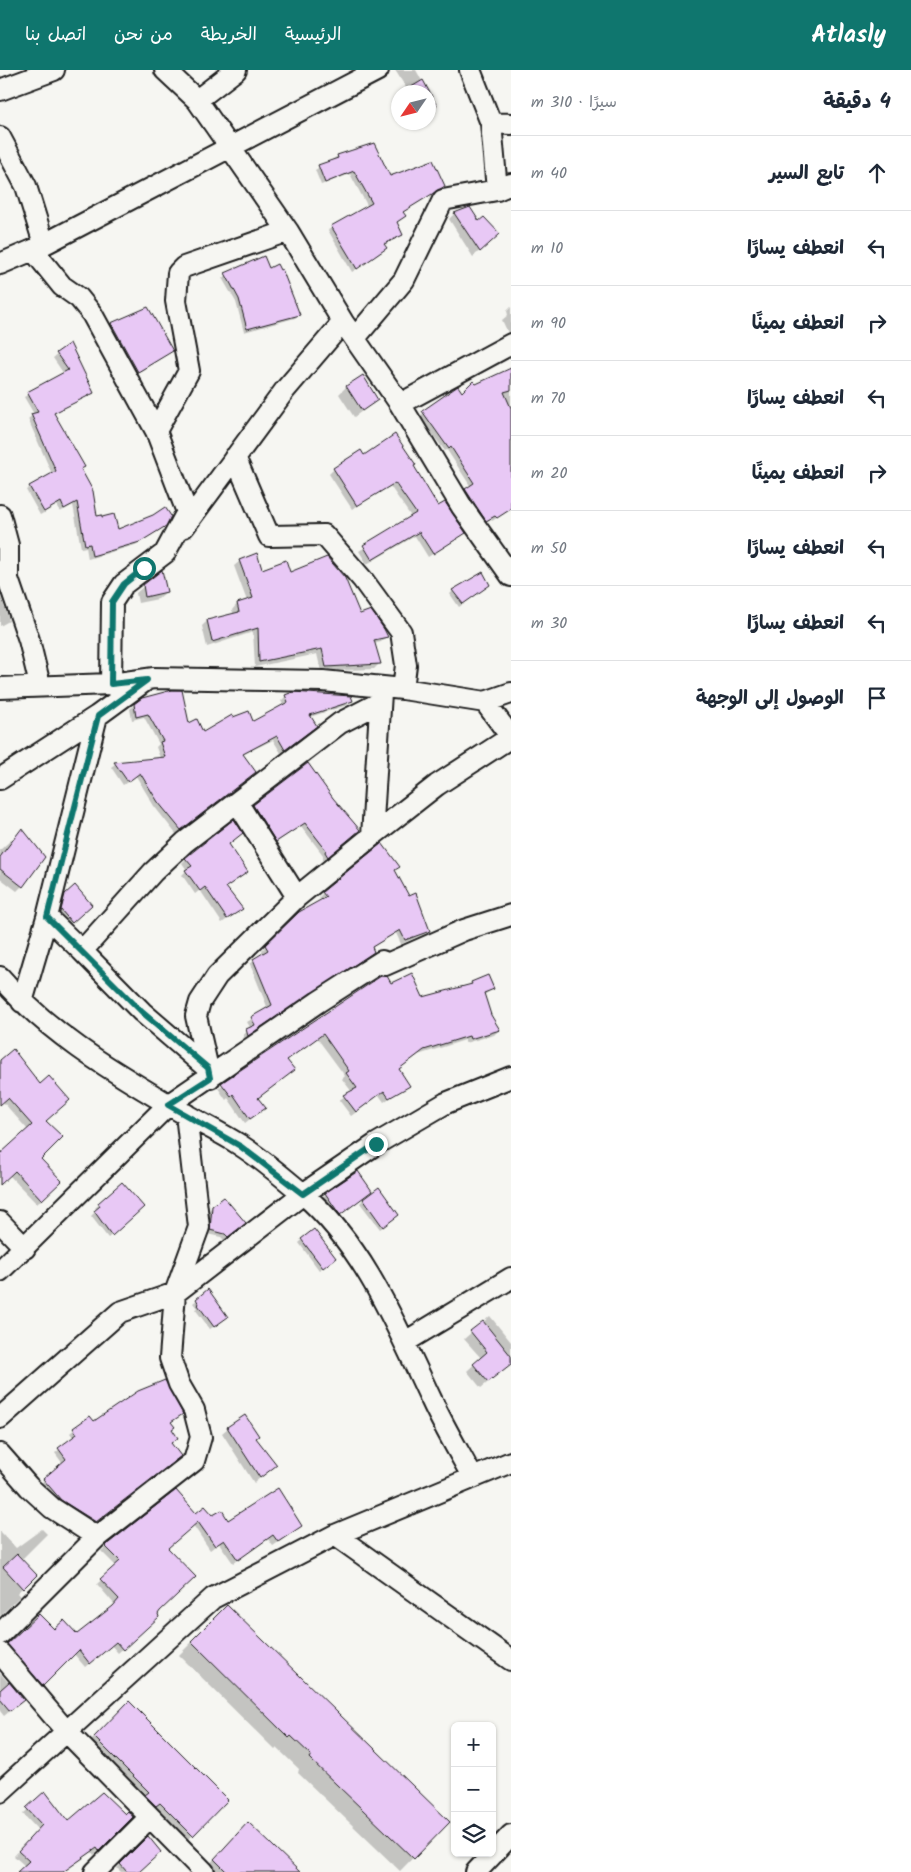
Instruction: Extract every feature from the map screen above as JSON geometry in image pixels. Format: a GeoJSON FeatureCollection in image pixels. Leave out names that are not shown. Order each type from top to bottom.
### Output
{"type":"FeatureCollection","features":[{"type":"Feature","properties":{"kind":"street"},"geometry":{"type":"LineString","coordinates":[[0,90],[54,70]]}},
{"type":"Feature","properties":{"kind":"street"},"geometry":{"type":"LineString","coordinates":[[166,70],[197,100],[288,231],[343,322],[400,404],[462,507],[511,576]]}},
{"type":"Feature","properties":{"kind":"street"},"geometry":{"type":"LineString","coordinates":[[197,100],[236,70]]}},
{"type":"Feature","properties":{"kind":"street"},"geometry":{"type":"LineString","coordinates":[[0,264],[38,247],[378,70]]}},
{"type":"Feature","properties":{"kind":"street"},"geometry":{"type":"LineString","coordinates":[[355,338],[404,280],[443,200],[504,187],[491,123],[470,70]]}},
{"type":"Feature","properties":{"kind":"street"},"geometry":{"type":"LineString","coordinates":[[491,123],[511,124]]}},
{"type":"Feature","properties":{"kind":"street"},"geometry":{"type":"LineString","coordinates":[[0,137],[26,186],[38,247],[62,286],[79,298],[92,314],[156,430],[187,512],[165,552]]}},
{"type":"Feature","properties":{"kind":"street"},"geometry":{"type":"LineString","coordinates":[[156,430],[189,371],[176,301],[178,273],[184,267],[288,231]]}},
{"type":"Feature","properties":{"kind":"street"},"geometry":{"type":"LineString","coordinates":[[111,684],[112,602],[124,584],[165,552],[285,390],[343,322]]}},
{"type":"Feature","properties":{"kind":"street"},"geometry":{"type":"LineString","coordinates":[[400,404],[511,344]]}},
{"type":"Feature","properties":{"kind":"street"},"geometry":{"type":"LineString","coordinates":[[236,457],[269,536],[324,535],[363,580],[401,632],[406,665],[403,689]]}},
{"type":"Feature","properties":{"kind":"street"},"geometry":{"type":"LineString","coordinates":[[0,515],[8,545],[8,578],[29,640],[40,685]]}},
{"type":"Feature","properties":{"kind":"street"},"geometry":{"type":"LineString","coordinates":[[0,688],[40,685],[111,684],[147,680],[323,681],[380,695]]}},
{"type":"Feature","properties":{"kind":"street"},"geometry":{"type":"LineString","coordinates":[[0,779],[98,716],[147,680]]}},
{"type":"Feature","properties":{"kind":"street"},"geometry":{"type":"LineString","coordinates":[[82,951],[153,872],[185,842],[340,723],[380,695],[403,689],[485,702],[511,693]]}},
{"type":"Feature","properties":{"kind":"street"},"geometry":{"type":"LineString","coordinates":[[372,836],[380,695]]}},
{"type":"Feature","properties":{"kind":"street"},"geometry":{"type":"LineString","coordinates":[[209,1073],[196,1016],[200,1002],[218,976],[297,897],[437,785],[511,737],[485,702]]}},
{"type":"Feature","properties":{"kind":"street"},"geometry":{"type":"LineString","coordinates":[[22,1002],[47,917],[98,716]]}},
{"type":"Feature","properties":{"kind":"street"},"geometry":{"type":"LineString","coordinates":[[237,802],[297,897]]}},
{"type":"Feature","properties":{"kind":"street"},"geometry":{"type":"LineString","coordinates":[[0,1272],[177,1110],[209,1073],[382,961],[386,966],[464,930],[511,915]]}},
{"type":"Feature","properties":{"kind":"street"},"geometry":{"type":"LineString","coordinates":[[47,917],[142,1012],[209,1073]]}},
{"type":"Feature","properties":{"kind":"street"},"geometry":{"type":"LineString","coordinates":[[0,977],[22,1002],[60,1036],[177,1110],[240,1146],[303,1194],[326,1216],[357,1256],[384,1299],[432,1402],[473,1478]]}},
{"type":"Feature","properties":{"kind":"street"},"geometry":{"type":"LineString","coordinates":[[0,1418],[120,1312],[174,1293],[303,1194],[376,1144],[446,1103],[511,1077]]}},
{"type":"Feature","properties":{"kind":"street"},"geometry":{"type":"LineString","coordinates":[[0,1634],[97,1537],[194,1461],[201,1437],[194,1410],[179,1384],[170,1358],[174,1293],[199,1228],[177,1110]]}},
{"type":"Feature","properties":{"kind":"street"},"geometry":{"type":"LineString","coordinates":[[0,1222],[25,1248]]}},
{"type":"Feature","properties":{"kind":"street"},"geometry":{"type":"LineString","coordinates":[[405,1342],[511,1278]]}},
{"type":"Feature","properties":{"kind":"street"},"geometry":{"type":"LineString","coordinates":[[0,1454],[29,1487],[52,1508],[97,1537]]}},
{"type":"Feature","properties":{"kind":"street"},"geometry":{"type":"LineString","coordinates":[[0,1792],[213,1598],[335,1535],[511,1462]]}},
{"type":"Feature","properties":{"kind":"street"},"geometry":{"type":"LineString","coordinates":[[335,1535],[511,1660]]}},
{"type":"Feature","properties":{"kind":"street"},"geometry":{"type":"LineString","coordinates":[[0,1653],[66,1732],[204,1872]]}},
{"type":"Feature","properties":{"kind":"street"},"geometry":{"type":"LineString","coordinates":[[96,1872],[150,1817]]}},
{"type":"Feature","properties":{"kind":"street"},"geometry":{"type":"LineString","coordinates":[[478,1871],[511,1835]]}},
{"type":"Feature","properties":{"kind":"building"},"geometry":{"type":"Polygon","coordinates":[[[423,80],[426,85],[415,85],[423,80]]]}},
{"type":"Feature","properties":{"kind":"building"},"geometry":{"type":"Polygon","coordinates":[[[374,143],[390,176],[433,160],[445,186],[403,212],[406,216],[397,222],[403,235],[384,244],[387,248],[357,269],[331,226],[372,203],[354,171],[325,183],[318,165],[338,158],[337,155],[374,143]]]}},
{"type":"Feature","properties":{"kind":"building"},"geometry":{"type":"Polygon","coordinates":[[[470,207],[479,221],[484,217],[500,234],[480,252],[454,213],[470,207]]]}},
{"type":"Feature","properties":{"kind":"building"},"geometry":{"type":"Polygon","coordinates":[[[264,256],[269,268],[277,264],[280,270],[282,269],[300,315],[247,329],[239,299],[225,273],[264,256]]]}},
{"type":"Feature","properties":{"kind":"building"},"geometry":{"type":"Polygon","coordinates":[[[148,307],[173,351],[138,372],[111,323],[148,307]]]}},
{"type":"Feature","properties":{"kind":"building"},"geometry":{"type":"Polygon","coordinates":[[[70,343],[94,393],[54,413],[85,467],[81,469],[93,491],[97,516],[102,515],[102,517],[114,514],[118,529],[153,515],[165,507],[171,516],[166,526],[140,542],[92,556],[90,544],[85,545],[77,502],[64,509],[61,502],[44,512],[29,486],[56,471],[31,414],[38,412],[27,392],[68,370],[56,353],[70,343]]]}},
{"type":"Feature","properties":{"kind":"building"},"geometry":{"type":"Polygon","coordinates":[[[511,368],[511,390],[504,392],[511,408],[511,509],[497,518],[495,516],[486,521],[465,489],[474,483],[451,447],[449,449],[422,411],[458,386],[462,392],[473,381],[476,384],[511,368]]]}},
{"type":"Feature","properties":{"kind":"building"},"geometry":{"type":"Polygon","coordinates":[[[363,375],[378,400],[362,411],[346,386],[363,375]]]}},
{"type":"Feature","properties":{"kind":"building"},"geometry":{"type":"Polygon","coordinates":[[[395,434],[416,465],[414,466],[438,506],[445,502],[466,533],[433,554],[419,532],[372,560],[363,545],[416,513],[395,483],[357,506],[333,468],[361,450],[364,455],[395,434]]]}},
{"type":"Feature","properties":{"kind":"building"},"geometry":{"type":"Polygon","coordinates":[[[257,553],[262,569],[286,560],[290,572],[327,557],[345,578],[360,614],[371,610],[384,629],[388,637],[374,640],[381,664],[326,667],[322,649],[259,662],[258,628],[212,642],[207,620],[239,612],[237,603],[253,598],[239,560],[257,553]]]}},
{"type":"Feature","properties":{"kind":"building"},"geometry":{"type":"Polygon","coordinates":[[[162,570],[167,592],[145,597],[143,585],[162,570]]]}},
{"type":"Feature","properties":{"kind":"building"},"geometry":{"type":"Polygon","coordinates":[[[483,572],[490,585],[463,604],[452,590],[483,572]]]}},
{"type":"Feature","properties":{"kind":"building"},"geometry":{"type":"Polygon","coordinates":[[[172,690],[182,690],[189,723],[197,719],[203,732],[232,715],[233,717],[249,711],[253,721],[288,702],[285,695],[293,692],[351,696],[353,701],[310,715],[317,726],[285,750],[277,736],[243,754],[256,772],[181,830],[158,802],[140,773],[128,782],[114,762],[165,757],[160,742],[163,741],[148,714],[136,717],[134,704],[142,698],[172,690]]]}},
{"type":"Feature","properties":{"kind":"building"},"geometry":{"type":"Polygon","coordinates":[[[308,763],[333,798],[360,830],[328,857],[325,852],[326,850],[305,823],[276,842],[253,805],[308,763]]]}},
{"type":"Feature","properties":{"kind":"building"},"geometry":{"type":"Polygon","coordinates":[[[234,819],[243,833],[229,844],[248,872],[226,887],[243,909],[227,919],[205,887],[200,891],[185,870],[192,866],[185,858],[234,819]]]}},
{"type":"Feature","properties":{"kind":"building"},"geometry":{"type":"Polygon","coordinates":[[[22,828],[45,857],[23,887],[0,869],[0,857],[22,828]]]}},
{"type":"Feature","properties":{"kind":"building"},"geometry":{"type":"Polygon","coordinates":[[[382,843],[400,867],[395,870],[409,896],[416,893],[430,931],[405,940],[400,930],[372,947],[374,952],[248,1036],[246,1029],[255,1025],[251,1017],[272,1005],[253,959],[268,950],[265,945],[299,912],[326,897],[322,892],[382,843]]]}},
{"type":"Feature","properties":{"kind":"building"},"geometry":{"type":"Polygon","coordinates":[[[75,885],[92,905],[72,923],[61,910],[65,894],[75,885]]]}},
{"type":"Feature","properties":{"kind":"building"},"geometry":{"type":"Polygon","coordinates":[[[412,973],[423,997],[472,984],[471,982],[488,975],[494,989],[484,993],[491,1015],[500,1030],[470,1039],[469,1036],[424,1050],[399,1069],[410,1086],[389,1098],[384,1091],[356,1112],[343,1095],[357,1088],[346,1073],[349,1071],[323,1034],[287,1060],[295,1070],[258,1098],[266,1108],[250,1119],[233,1094],[231,1096],[221,1083],[381,976],[387,976],[391,983],[412,973]]]}},
{"type":"Feature","properties":{"kind":"building"},"geometry":{"type":"Polygon","coordinates":[[[13,1049],[40,1084],[49,1076],[70,1100],[46,1121],[63,1137],[41,1159],[62,1181],[42,1200],[15,1171],[0,1185],[0,1154],[32,1125],[8,1098],[0,1105],[0,1060],[13,1049]]]}},
{"type":"Feature","properties":{"kind":"building"},"geometry":{"type":"Polygon","coordinates":[[[358,1171],[372,1191],[340,1215],[325,1193],[358,1171]]]}},
{"type":"Feature","properties":{"kind":"building"},"geometry":{"type":"Polygon","coordinates":[[[122,1182],[144,1207],[112,1236],[94,1211],[100,1206],[98,1203],[122,1182]]]}},
{"type":"Feature","properties":{"kind":"building"},"geometry":{"type":"Polygon","coordinates":[[[379,1187],[399,1215],[383,1227],[363,1199],[379,1187]]]}},
{"type":"Feature","properties":{"kind":"building"},"geometry":{"type":"Polygon","coordinates":[[[224,1197],[246,1223],[228,1237],[225,1234],[210,1230],[212,1206],[224,1197]]]}},
{"type":"Feature","properties":{"kind":"building"},"geometry":{"type":"Polygon","coordinates":[[[314,1229],[336,1258],[323,1268],[301,1239],[314,1229]]]}},
{"type":"Feature","properties":{"kind":"building"},"geometry":{"type":"Polygon","coordinates":[[[208,1289],[228,1317],[214,1327],[198,1305],[196,1299],[208,1289]]]}},
{"type":"Feature","properties":{"kind":"building"},"geometry":{"type":"Polygon","coordinates":[[[483,1321],[511,1356],[511,1364],[488,1382],[473,1364],[487,1352],[470,1331],[483,1321]]]}},
{"type":"Feature","properties":{"kind":"building"},"geometry":{"type":"Polygon","coordinates":[[[165,1380],[183,1414],[171,1422],[175,1427],[172,1429],[178,1438],[171,1443],[181,1456],[96,1522],[61,1500],[43,1479],[66,1459],[58,1448],[77,1434],[73,1428],[90,1416],[94,1421],[138,1391],[165,1380]]]}},
{"type":"Feature","properties":{"kind":"building"},"geometry":{"type":"Polygon","coordinates":[[[245,1415],[259,1436],[256,1438],[277,1465],[260,1478],[227,1427],[245,1415]]]}},
{"type":"Feature","properties":{"kind":"building"},"geometry":{"type":"Polygon","coordinates":[[[278,1488],[302,1526],[278,1542],[273,1535],[238,1560],[224,1540],[215,1546],[198,1522],[168,1548],[196,1577],[160,1611],[159,1617],[123,1650],[116,1642],[90,1664],[79,1650],[43,1686],[7,1644],[39,1614],[54,1629],[64,1620],[77,1634],[113,1606],[119,1599],[100,1579],[120,1561],[105,1546],[176,1490],[196,1513],[205,1506],[213,1515],[222,1510],[228,1520],[278,1488]]]}},
{"type":"Feature","properties":{"kind":"building"},"geometry":{"type":"Polygon","coordinates":[[[17,1554],[37,1575],[23,1589],[3,1567],[17,1554]]]}},
{"type":"Feature","properties":{"kind":"building"},"geometry":{"type":"Polygon","coordinates":[[[227,1605],[450,1822],[414,1859],[309,1758],[311,1755],[291,1736],[289,1738],[191,1641],[227,1605]]]}},
{"type":"Feature","properties":{"kind":"building"},"geometry":{"type":"Polygon","coordinates":[[[9,1682],[24,1700],[10,1711],[0,1699],[0,1690],[9,1682]]]}},
{"type":"Feature","properties":{"kind":"building"},"geometry":{"type":"Polygon","coordinates":[[[129,1701],[228,1800],[193,1836],[160,1803],[156,1806],[145,1795],[149,1792],[94,1737],[129,1701]]]}},
{"type":"Feature","properties":{"kind":"building"},"geometry":{"type":"Polygon","coordinates":[[[45,1791],[68,1821],[102,1792],[125,1814],[128,1811],[133,1817],[99,1851],[97,1848],[63,1872],[17,1872],[29,1861],[18,1851],[42,1825],[26,1808],[45,1791]]]}},
{"type":"Feature","properties":{"kind":"building"},"geometry":{"type":"Polygon","coordinates":[[[248,1822],[300,1872],[227,1872],[214,1859],[248,1822]]]}},
{"type":"Feature","properties":{"kind":"building"},"geometry":{"type":"Polygon","coordinates":[[[148,1836],[161,1852],[139,1872],[127,1872],[120,1864],[148,1836]]]}},
{"type":"Feature","properties":{"kind":"route"},"geometry":{"type":"LineString","coordinates":[[144,568],[124,584],[112,602],[111,684],[147,680],[98,716],[47,917],[142,1012],[208,1068],[210,1078],[168,1105],[240,1146],[303,1194],[376,1144]]}}]}
